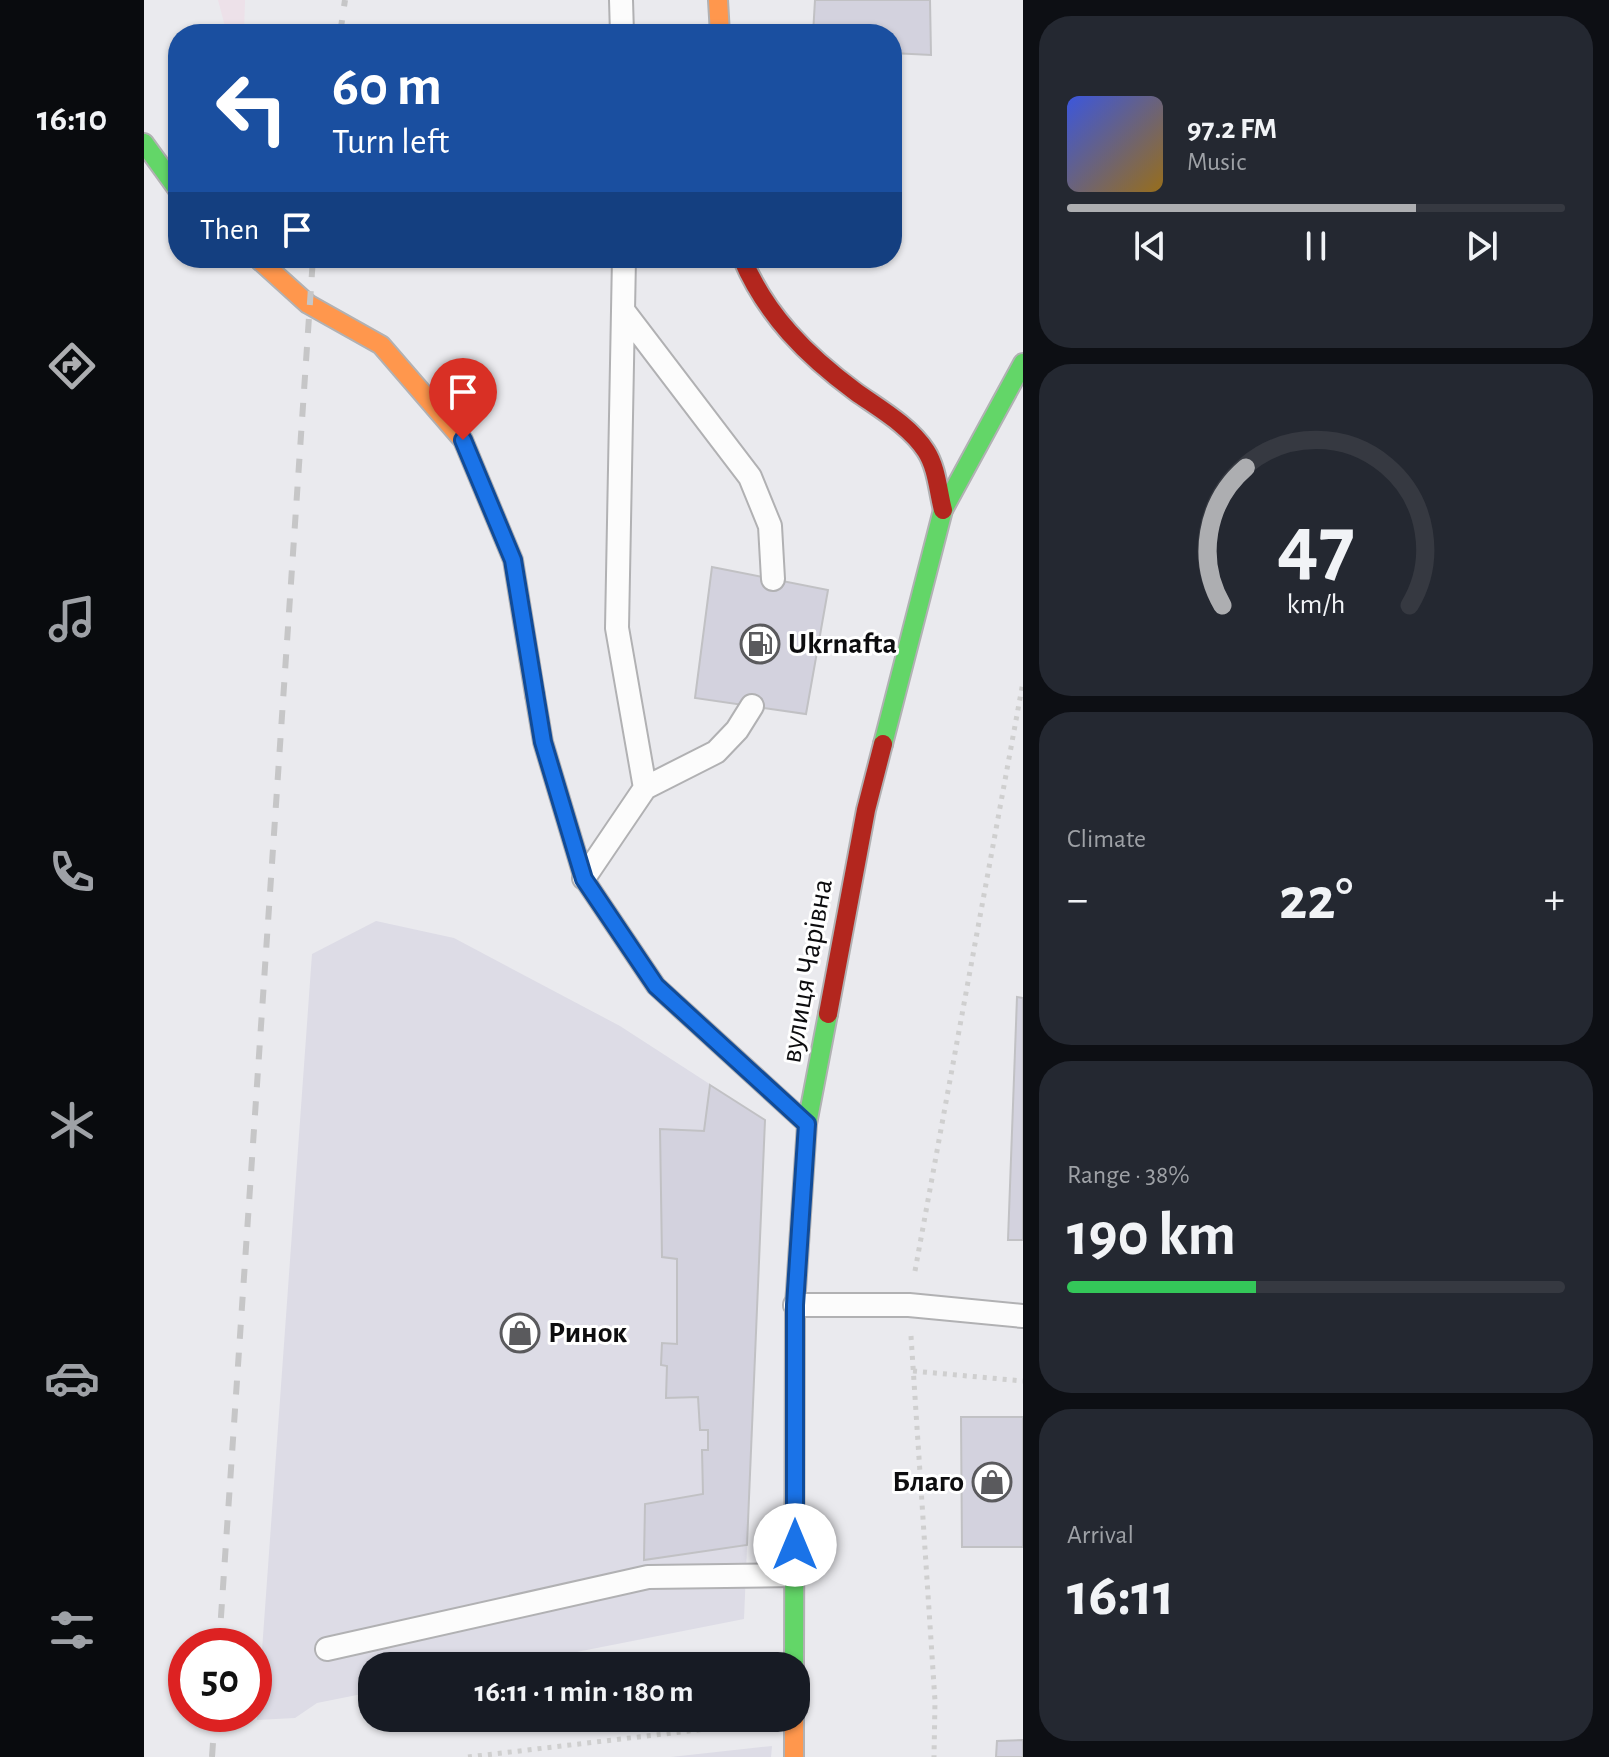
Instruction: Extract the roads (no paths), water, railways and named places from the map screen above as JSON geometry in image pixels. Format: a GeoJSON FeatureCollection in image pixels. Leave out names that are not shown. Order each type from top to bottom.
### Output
{"type":"FeatureCollection","features":[{"type":"Feature","properties":{"kind":"main road"},"geometry":{"type":"LineString","coordinates":[[718,0],[719,24]]}},
{"type":"Feature","properties":{"kind":"main road"},"geometry":{"type":"LineString","coordinates":[[144,143],[168,176]]}},
{"type":"Feature","properties":{"kind":"main road"},"geometry":{"type":"LineString","coordinates":[[268,268],[308,304],[381,345],[463,440],[513,560],[543,742],[584,879],[656,986],[807,1124]]}},
{"type":"Feature","properties":{"kind":"main road"},"geometry":{"type":"LineString","coordinates":[[747,268],[767,305],[795,343],[822,367],[887,413],[927,451],[943,510]]}},
{"type":"Feature","properties":{"kind":"main road","name":"вулиця Чарівна"},"geometry":{"type":"LineString","coordinates":[[794,1652],[795,1305],[807,1124],[866,810],[943,510],[1023,363]]}},
{"type":"Feature","properties":{"kind":"main road"},"geometry":{"type":"LineString","coordinates":[[794,1732],[794,1757]]}},
{"type":"Feature","properties":{"kind":"lane"},"geometry":{"type":"LineString","coordinates":[[621,0],[622,24]]}},
{"type":"Feature","properties":{"kind":"lane"},"geometry":{"type":"LineString","coordinates":[[624,268],[617,628],[645,788]]}},
{"type":"Feature","properties":{"kind":"lane"},"geometry":{"type":"LineString","coordinates":[[625,313],[750,477],[770,526],[773,579]]}},
{"type":"Feature","properties":{"kind":"lane"},"geometry":{"type":"LineString","coordinates":[[584,879],[645,788],[716,752],[737,730],[752,706]]}},
{"type":"Feature","properties":{"kind":"lane"},"geometry":{"type":"LineString","coordinates":[[795,1305],[909,1305],[1023,1316]]}},
{"type":"Feature","properties":{"kind":"lane"},"geometry":{"type":"LineString","coordinates":[[327,1649],[648,1577],[795,1575]]}},
{"type":"Feature","properties":{"kind":"railway"},"geometry":{"type":"LineString","coordinates":[[341,24],[345,0]]}},
{"type":"Feature","properties":{"kind":"railway"},"geometry":{"type":"LineString","coordinates":[[220,1628],[312,268]]}},
{"type":"Feature","properties":{"kind":"railway"},"geometry":{"type":"LineString","coordinates":[[212,1757],[214,1732]]}},
{"type":"Feature","properties":{"kind":"place","name":"Ukrnafta"},"geometry":{"type":"Point","coordinates":[760,644]}},
{"type":"Feature","properties":{"kind":"place","name":"Ринок"},"geometry":{"type":"Point","coordinates":[520,1333]}},
{"type":"Feature","properties":{"kind":"place","name":"Благо"},"geometry":{"type":"Point","coordinates":[992,1482]}}]}
